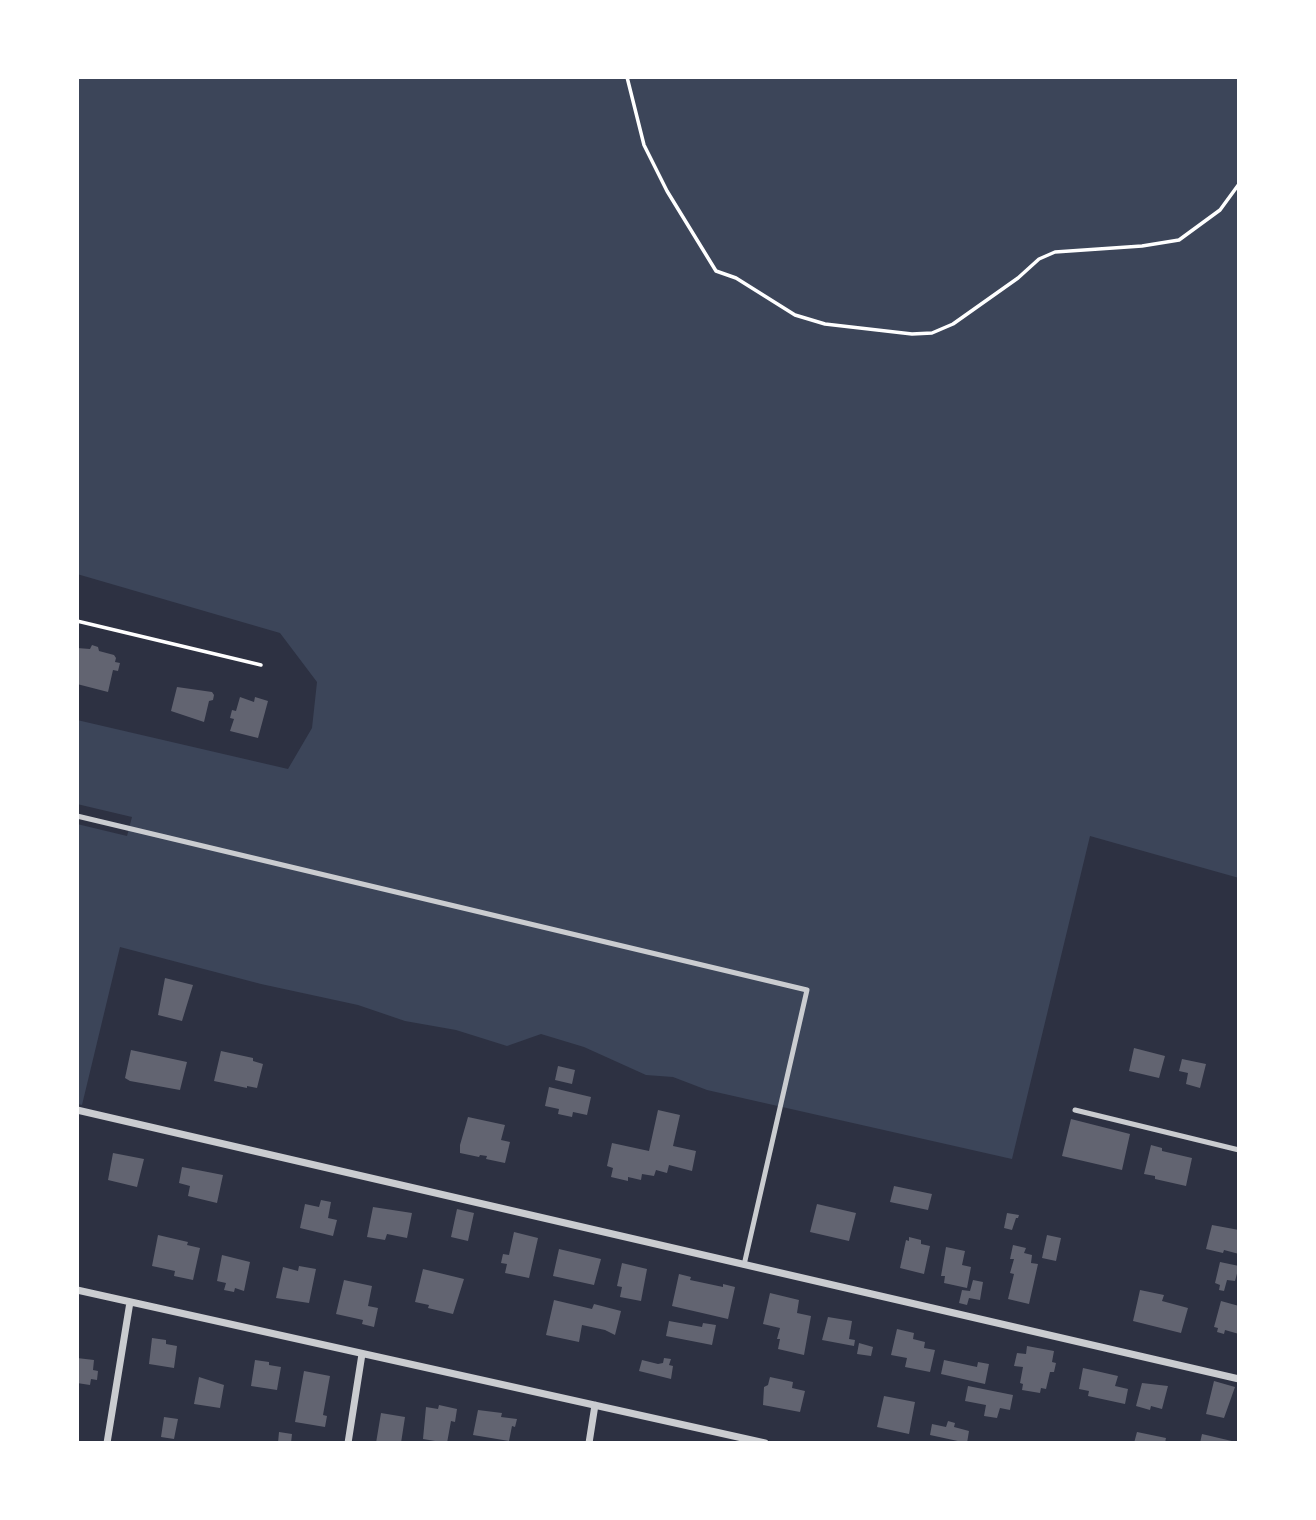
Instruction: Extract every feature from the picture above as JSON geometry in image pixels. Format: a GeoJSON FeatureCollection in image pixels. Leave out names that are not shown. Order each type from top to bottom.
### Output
{"type":"FeatureCollection","features":[{"type":"Feature","properties":{"kind":"street"},"geometry":{"type":"LineString","coordinates":[[77,1110],[1239,1379]]}},
{"type":"Feature","properties":{"kind":"street"},"geometry":{"type":"LineString","coordinates":[[77,1290],[765,1443]]}},
{"type":"Feature","properties":{"kind":"street"},"geometry":{"type":"LineString","coordinates":[[107,1443],[130,1302]]}},
{"type":"Feature","properties":{"kind":"street"},"geometry":{"type":"LineString","coordinates":[[348,1443],[362,1354]]}},
{"type":"Feature","properties":{"kind":"street"},"geometry":{"type":"LineString","coordinates":[[589,1443],[595,1405]]}},
{"type":"Feature","properties":{"kind":"lane"},"geometry":{"type":"LineString","coordinates":[[77,816],[807,990],[744,1265]]}},
{"type":"Feature","properties":{"kind":"lane"},"geometry":{"type":"LineString","coordinates":[[1074,1110],[1239,1150]]}},
{"type":"Feature","properties":{"kind":"path"},"geometry":{"type":"LineString","coordinates":[[627,77],[644,145],[667,191],[716,271],[736,278],[795,315],[825,324],[912,334],[932,333],[953,324],[1018,278],[1039,259],[1055,252],[1142,246],[1179,240],[1220,210],[1239,184]]}},
{"type":"Feature","properties":{"kind":"path"},"geometry":{"type":"LineString","coordinates":[[77,621],[261,665]]}},
{"type":"Feature","properties":{"kind":"shaded area"},"geometry":{"type":"Polygon","coordinates":[[[77,77],[1239,77],[1239,878],[1090,836],[1012,1159],[707,1090],[673,1077],[646,1075],[584,1047],[541,1034],[507,1046],[456,1030],[405,1021],[358,1005],[261,984],[120,947],[82,1105],[77,1104],[77,824],[127,836],[132,817],[77,804],[77,720],[288,769],[312,728],[317,682],[280,633],[77,574],[77,77]]]}},
{"type":"Feature","properties":{"kind":"building"},"geometry":{"type":"Polygon","coordinates":[[[92,645],[98,647],[99,651],[114,655],[115,662],[120,663],[118,671],[113,670],[108,692],[77,684],[77,648],[90,649],[92,645]]]}},
{"type":"Feature","properties":{"kind":"building"},"geometry":{"type":"Polygon","coordinates":[[[177,687],[212,692],[213,700],[209,701],[204,722],[171,711],[177,687]]]}},
{"type":"Feature","properties":{"kind":"building"},"geometry":{"type":"Polygon","coordinates":[[[240,697],[254,702],[255,697],[268,701],[258,738],[230,731],[234,719],[230,718],[232,710],[236,711],[240,697]]]}},
{"type":"Feature","properties":{"kind":"building"},"geometry":{"type":"Polygon","coordinates":[[[165,978],[193,985],[182,1021],[158,1015],[165,978]]]}},
{"type":"Feature","properties":{"kind":"building"},"geometry":{"type":"Polygon","coordinates":[[[1134,1048],[1165,1056],[1159,1078],[1129,1071],[1134,1048]]]}},
{"type":"Feature","properties":{"kind":"building"},"geometry":{"type":"Polygon","coordinates":[[[131,1050],[187,1062],[180,1090],[125,1078],[131,1050]]]}},
{"type":"Feature","properties":{"kind":"building"},"geometry":{"type":"Polygon","coordinates":[[[221,1051],[253,1058],[253,1061],[263,1064],[257,1088],[214,1081],[221,1051]]]}},
{"type":"Feature","properties":{"kind":"building"},"geometry":{"type":"Polygon","coordinates":[[[1182,1059],[1206,1064],[1200,1088],[1186,1084],[1188,1073],[1179,1071],[1182,1059]]]}},
{"type":"Feature","properties":{"kind":"building"},"geometry":{"type":"Polygon","coordinates":[[[558,1066],[575,1070],[572,1084],[555,1080],[558,1066]]]}},
{"type":"Feature","properties":{"kind":"building"},"geometry":{"type":"Polygon","coordinates":[[[549,1087],[591,1097],[587,1115],[573,1112],[572,1117],[558,1114],[559,1109],[545,1106],[549,1087]]]}},
{"type":"Feature","properties":{"kind":"building"},"geometry":{"type":"Polygon","coordinates":[[[658,1110],[680,1115],[673,1146],[696,1151],[692,1171],[669,1165],[667,1173],[656,1170],[654,1176],[642,1174],[641,1180],[628,1177],[628,1181],[611,1177],[613,1168],[607,1166],[612,1143],[649,1151],[658,1110]]]}},
{"type":"Feature","properties":{"kind":"building"},"geometry":{"type":"Polygon","coordinates":[[[468,1117],[505,1125],[501,1140],[510,1142],[505,1163],[486,1159],[487,1156],[460,1153],[468,1117]]]}},
{"type":"Feature","properties":{"kind":"building"},"geometry":{"type":"Polygon","coordinates":[[[1071,1119],[1130,1134],[1122,1170],[1062,1156],[1071,1119]]]}},
{"type":"Feature","properties":{"kind":"building"},"geometry":{"type":"Polygon","coordinates":[[[1151,1145],[1162,1148],[1162,1151],[1192,1158],[1186,1186],[1144,1174],[1151,1145]]]}},
{"type":"Feature","properties":{"kind":"building"},"geometry":{"type":"Polygon","coordinates":[[[113,1153],[144,1159],[137,1187],[108,1180],[113,1153]]]}},
{"type":"Feature","properties":{"kind":"building"},"geometry":{"type":"Polygon","coordinates":[[[182,1167],[223,1175],[217,1203],[188,1196],[190,1186],[179,1183],[182,1167]]]}},
{"type":"Feature","properties":{"kind":"building"},"geometry":{"type":"Polygon","coordinates":[[[894,1186],[932,1194],[928,1210],[890,1202],[894,1186]]]}},
{"type":"Feature","properties":{"kind":"building"},"geometry":{"type":"Polygon","coordinates":[[[321,1200],[331,1202],[328,1218],[337,1220],[333,1236],[300,1228],[305,1204],[319,1207],[321,1200]]]}},
{"type":"Feature","properties":{"kind":"building"},"geometry":{"type":"Polygon","coordinates":[[[817,1204],[856,1213],[849,1241],[810,1232],[817,1204]]]}},
{"type":"Feature","properties":{"kind":"building"},"geometry":{"type":"Polygon","coordinates":[[[373,1207],[412,1213],[407,1238],[387,1234],[385,1240],[367,1237],[373,1207]]]}},
{"type":"Feature","properties":{"kind":"building"},"geometry":{"type":"Polygon","coordinates":[[[457,1209],[474,1213],[468,1241],[451,1237],[457,1209]]]}},
{"type":"Feature","properties":{"kind":"building"},"geometry":{"type":"Polygon","coordinates":[[[1007,1213],[1019,1215],[1012,1230],[1004,1228],[1007,1213]]]}},
{"type":"Feature","properties":{"kind":"building"},"geometry":{"type":"Polygon","coordinates":[[[1212,1225],[1239,1230],[1239,1254],[1206,1249],[1212,1225]]]}},
{"type":"Feature","properties":{"kind":"building"},"geometry":{"type":"Polygon","coordinates":[[[514,1232],[538,1238],[529,1278],[505,1273],[507,1264],[501,1263],[503,1254],[509,1255],[514,1232]]]}},
{"type":"Feature","properties":{"kind":"building"},"geometry":{"type":"Polygon","coordinates":[[[158,1235],[188,1242],[187,1245],[200,1248],[193,1280],[174,1276],[175,1271],[152,1266],[158,1235]]]}},
{"type":"Feature","properties":{"kind":"building"},"geometry":{"type":"Polygon","coordinates":[[[1047,1235],[1061,1238],[1056,1261],[1042,1258],[1047,1235]]]}},
{"type":"Feature","properties":{"kind":"building"},"geometry":{"type":"Polygon","coordinates":[[[909,1237],[930,1246],[924,1274],[900,1268],[909,1237]]]}},
{"type":"Feature","properties":{"kind":"building"},"geometry":{"type":"Polygon","coordinates":[[[1013,1245],[1026,1248],[1024,1253],[1032,1255],[1031,1263],[1038,1264],[1029,1304],[1008,1299],[1014,1274],[1010,1273],[1014,1259],[1010,1259],[1013,1245]]]}},
{"type":"Feature","properties":{"kind":"building"},"geometry":{"type":"Polygon","coordinates":[[[946,1247],[965,1251],[962,1265],[971,1267],[967,1288],[944,1283],[945,1276],[941,1276],[946,1247]]]}},
{"type":"Feature","properties":{"kind":"building"},"geometry":{"type":"Polygon","coordinates":[[[559,1249],[601,1259],[594,1285],[553,1276],[559,1249]]]}},
{"type":"Feature","properties":{"kind":"building"},"geometry":{"type":"Polygon","coordinates":[[[222,1255],[250,1262],[244,1291],[235,1288],[234,1292],[224,1290],[226,1283],[217,1281],[222,1255]]]}},
{"type":"Feature","properties":{"kind":"building"},"geometry":{"type":"Polygon","coordinates":[[[1220,1262],[1239,1266],[1235,1281],[1227,1280],[1224,1291],[1219,1290],[1220,1285],[1215,1283],[1220,1262]]]}},
{"type":"Feature","properties":{"kind":"building"},"geometry":{"type":"Polygon","coordinates":[[[622,1263],[647,1269],[641,1301],[620,1297],[622,1287],[617,1286],[622,1263]]]}},
{"type":"Feature","properties":{"kind":"building"},"geometry":{"type":"Polygon","coordinates":[[[299,1266],[316,1269],[309,1303],[276,1298],[283,1267],[298,1271],[299,1266]]]}},
{"type":"Feature","properties":{"kind":"building"},"geometry":{"type":"Polygon","coordinates":[[[423,1269],[464,1279],[453,1314],[415,1302],[423,1269]]]}},
{"type":"Feature","properties":{"kind":"building"},"geometry":{"type":"Polygon","coordinates":[[[679,1274],[691,1277],[690,1280],[735,1287],[728,1319],[672,1306],[679,1274]]]}},
{"type":"Feature","properties":{"kind":"building"},"geometry":{"type":"Polygon","coordinates":[[[344,1280],[372,1286],[368,1306],[378,1308],[374,1327],[362,1324],[363,1320],[336,1314],[344,1280]]]}},
{"type":"Feature","properties":{"kind":"building"},"geometry":{"type":"Polygon","coordinates":[[[973,1280],[983,1282],[980,1300],[969,1298],[967,1305],[959,1303],[962,1290],[970,1291],[973,1280]]]}},
{"type":"Feature","properties":{"kind":"building"},"geometry":{"type":"Polygon","coordinates":[[[1140,1290],[1164,1295],[1162,1301],[1188,1308],[1181,1333],[1133,1321],[1140,1290]]]}},
{"type":"Feature","properties":{"kind":"building"},"geometry":{"type":"Polygon","coordinates":[[[770,1293],[799,1300],[797,1313],[811,1316],[804,1355],[778,1349],[780,1328],[763,1324],[770,1293]]]}},
{"type":"Feature","properties":{"kind":"building"},"geometry":{"type":"Polygon","coordinates":[[[554,1300],[592,1309],[594,1304],[621,1311],[615,1335],[582,1325],[579,1342],[546,1335],[554,1300]]]}},
{"type":"Feature","properties":{"kind":"building"},"geometry":{"type":"Polygon","coordinates":[[[1221,1301],[1239,1306],[1239,1334],[1225,1330],[1224,1334],[1217,1332],[1218,1328],[1214,1327],[1221,1301]]]}},
{"type":"Feature","properties":{"kind":"building"},"geometry":{"type":"Polygon","coordinates":[[[828,1317],[852,1321],[849,1339],[855,1340],[854,1346],[822,1340],[828,1317]]]}},
{"type":"Feature","properties":{"kind":"building"},"geometry":{"type":"Polygon","coordinates":[[[669,1321],[702,1327],[703,1323],[716,1325],[712,1345],[666,1336],[669,1321]]]}},
{"type":"Feature","properties":{"kind":"building"},"geometry":{"type":"Polygon","coordinates":[[[897,1329],[914,1333],[913,1339],[925,1342],[924,1348],[935,1350],[930,1372],[905,1367],[907,1358],[891,1355],[897,1329]]]}},
{"type":"Feature","properties":{"kind":"building"},"geometry":{"type":"Polygon","coordinates":[[[152,1338],[166,1340],[166,1344],[177,1346],[174,1368],[149,1364],[152,1338]]]}},
{"type":"Feature","properties":{"kind":"building"},"geometry":{"type":"Polygon","coordinates":[[[859,1343],[873,1347],[871,1356],[857,1354],[859,1343]]]}},
{"type":"Feature","properties":{"kind":"building"},"geometry":{"type":"Polygon","coordinates":[[[1027,1346],[1054,1351],[1054,1372],[1050,1372],[1046,1389],[1041,1388],[1040,1393],[1022,1390],[1023,1384],[1020,1383],[1023,1367],[1014,1366],[1017,1353],[1026,1354],[1027,1346]]]}},
{"type":"Feature","properties":{"kind":"building"},"geometry":{"type":"Polygon","coordinates":[[[77,1358],[94,1360],[93,1370],[98,1371],[97,1380],[91,1379],[90,1385],[77,1383],[77,1358]]]}},
{"type":"Feature","properties":{"kind":"building"},"geometry":{"type":"Polygon","coordinates":[[[664,1358],[671,1359],[671,1379],[639,1371],[642,1360],[658,1364],[663,1363],[664,1358]]]}},
{"type":"Feature","properties":{"kind":"building"},"geometry":{"type":"Polygon","coordinates":[[[255,1360],[281,1367],[277,1390],[251,1386],[255,1360]]]}},
{"type":"Feature","properties":{"kind":"building"},"geometry":{"type":"Polygon","coordinates":[[[944,1360],[977,1367],[978,1362],[989,1364],[985,1384],[941,1374],[944,1360]]]}},
{"type":"Feature","properties":{"kind":"building"},"geometry":{"type":"Polygon","coordinates":[[[1083,1368],[1118,1376],[1115,1386],[1128,1389],[1125,1404],[1088,1396],[1089,1391],[1079,1389],[1083,1368]]]}},
{"type":"Feature","properties":{"kind":"building"},"geometry":{"type":"Polygon","coordinates":[[[304,1371],[330,1376],[323,1415],[327,1416],[325,1427],[295,1422],[304,1371]]]}},
{"type":"Feature","properties":{"kind":"building"},"geometry":{"type":"Polygon","coordinates":[[[199,1377],[224,1385],[220,1408],[194,1404],[199,1377]]]}},
{"type":"Feature","properties":{"kind":"building"},"geometry":{"type":"Polygon","coordinates":[[[770,1377],[793,1382],[792,1388],[805,1391],[800,1412],[763,1405],[764,1387],[768,1385],[770,1377]]]}},
{"type":"Feature","properties":{"kind":"building"},"geometry":{"type":"Polygon","coordinates":[[[1214,1381],[1235,1387],[1224,1418],[1206,1414],[1214,1381]]]}},
{"type":"Feature","properties":{"kind":"building"},"geometry":{"type":"Polygon","coordinates":[[[1142,1383],[1168,1386],[1162,1409],[1151,1406],[1150,1410],[1136,1406],[1142,1383]]]}},
{"type":"Feature","properties":{"kind":"building"},"geometry":{"type":"Polygon","coordinates":[[[968,1386],[1013,1395],[1010,1410],[1000,1408],[997,1418],[984,1416],[986,1405],[965,1401],[968,1386]]]}},
{"type":"Feature","properties":{"kind":"building"},"geometry":{"type":"Polygon","coordinates":[[[884,1396],[915,1402],[909,1434],[877,1427],[884,1396]]]}},
{"type":"Feature","properties":{"kind":"building"},"geometry":{"type":"Polygon","coordinates":[[[439,1405],[457,1409],[455,1422],[451,1421],[447,1443],[423,1439],[426,1407],[438,1409],[439,1405]]]}},
{"type":"Feature","properties":{"kind":"building"},"geometry":{"type":"Polygon","coordinates":[[[478,1410],[502,1413],[501,1417],[517,1419],[515,1427],[512,1426],[509,1441],[473,1435],[478,1410]]]}},
{"type":"Feature","properties":{"kind":"building"},"geometry":{"type":"Polygon","coordinates":[[[381,1413],[405,1417],[401,1443],[376,1443],[381,1413]]]}},
{"type":"Feature","properties":{"kind":"building"},"geometry":{"type":"Polygon","coordinates":[[[164,1417],[178,1419],[174,1439],[161,1437],[164,1417]]]}},
{"type":"Feature","properties":{"kind":"building"},"geometry":{"type":"Polygon","coordinates":[[[948,1421],[955,1423],[954,1427],[969,1431],[967,1443],[930,1435],[932,1424],[946,1427],[948,1421]]]}},
{"type":"Feature","properties":{"kind":"building"},"geometry":{"type":"Polygon","coordinates":[[[279,1432],[292,1434],[291,1443],[278,1443],[279,1432]]]}},
{"type":"Feature","properties":{"kind":"building"},"geometry":{"type":"Polygon","coordinates":[[[1137,1432],[1166,1438],[1165,1443],[1134,1443],[1137,1432]]]}},
{"type":"Feature","properties":{"kind":"building"},"geometry":{"type":"Polygon","coordinates":[[[1202,1434],[1236,1442],[1236,1443],[1200,1443],[1202,1434]]]}}]}
